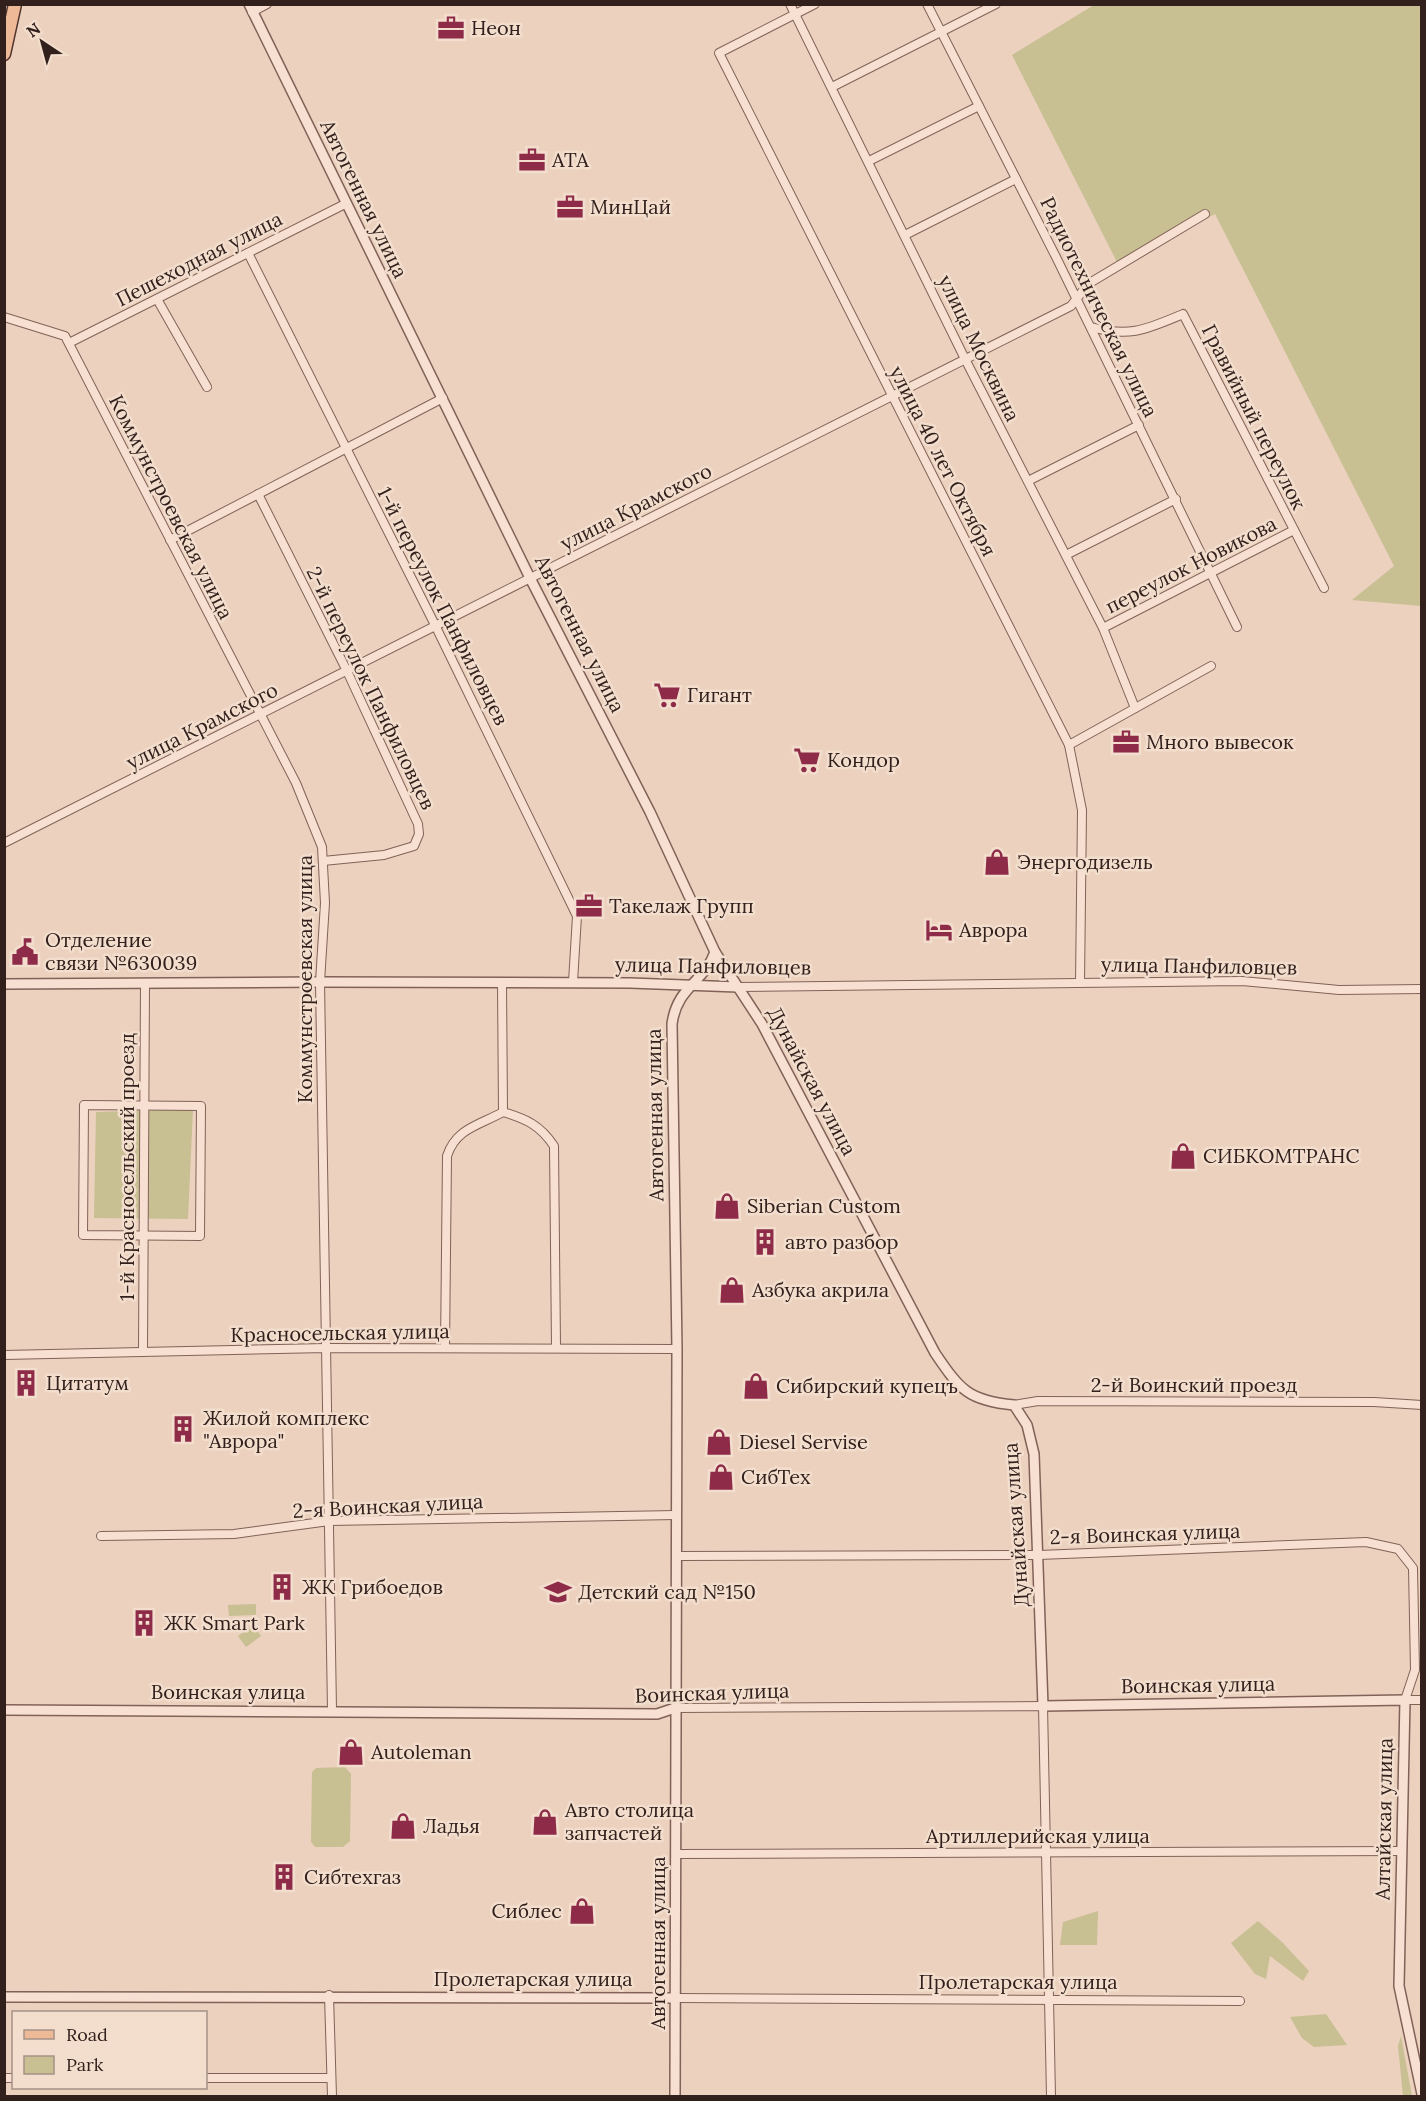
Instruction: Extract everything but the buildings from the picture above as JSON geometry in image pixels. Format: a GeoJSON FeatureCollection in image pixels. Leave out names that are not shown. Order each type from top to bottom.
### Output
{"type":"FeatureCollection","features":[{"type":"Feature","properties":{"kind":"main road"},"geometry":{"type":"LineString","coordinates":[[4,54],[15,4]]}},
{"type":"Feature","properties":{"kind":"street"},"geometry":{"type":"LineString","coordinates":[[250,8],[267,4]]}},
{"type":"Feature","properties":{"kind":"street","name":"улица Москвина"},"geometry":{"type":"LineString","coordinates":[[790,4],[965,359],[1103,628],[1135,708]]}},
{"type":"Feature","properties":{"kind":"street"},"geometry":{"type":"LineString","coordinates":[[795,15],[815,4]]}},
{"type":"Feature","properties":{"kind":"street","name":"Радиотехническая улица"},"geometry":{"type":"LineString","coordinates":[[927,4],[1077,298],[1237,627]]}},
{"type":"Feature","properties":{"kind":"street"},"geometry":{"type":"LineString","coordinates":[[832,87],[996,4]]}},
{"type":"Feature","properties":{"kind":"street","name":"Автогенная улица"},"geometry":{"type":"LineString","coordinates":[[250,8],[530,578],[650,812],[715,952],[705,970],[679,997],[672,1024],[677,1349],[675,2097]]}},
{"type":"Feature","properties":{"kind":"street","name":"улица 40 лет Октября"},"geometry":{"type":"LineString","coordinates":[[795,15],[719,53],[1069,745],[1082,810],[1080,983]]}},
{"type":"Feature","properties":{"kind":"street"},"geometry":{"type":"LineString","coordinates":[[869,161],[979,106]]}},
{"type":"Feature","properties":{"kind":"street"},"geometry":{"type":"LineString","coordinates":[[905,235],[1016,179]]}},
{"type":"Feature","properties":{"kind":"street","name":"Пешеходная улица"},"geometry":{"type":"LineString","coordinates":[[69,343],[345,204]]}},
{"type":"Feature","properties":{"kind":"street","name":"улица Крамского"},"geometry":{"type":"LineString","coordinates":[[4,843],[1071,306],[1088,284],[1205,214]]}},
{"type":"Feature","properties":{"kind":"street","name":"1-й переулок Панфиловцев"},"geometry":{"type":"LineString","coordinates":[[248,253],[435,625],[577,916],[573,982]]}},
{"type":"Feature","properties":{"kind":"street"},"geometry":{"type":"LineString","coordinates":[[157,299],[207,387]]}},
{"type":"Feature","properties":{"kind":"street","name":"Гравийный переулок"},"geometry":{"type":"LineString","coordinates":[[1091,327],[1112,333],[1136,333],[1183,314],[1324,588]]}},
{"type":"Feature","properties":{"kind":"street"},"geometry":{"type":"LineString","coordinates":[[4,317],[65,336],[69,343]]}},
{"type":"Feature","properties":{"kind":"street","name":"Коммунстроевская улица"},"geometry":{"type":"LineString","coordinates":[[69,343],[259,716],[296,783],[322,847],[325,903],[320,982],[332,1710]]}},
{"type":"Feature","properties":{"kind":"street"},"geometry":{"type":"LineString","coordinates":[[170,540],[443,399]]}},
{"type":"Feature","properties":{"kind":"street"},"geometry":{"type":"LineString","coordinates":[[1028,481],[1139,425]]}},
{"type":"Feature","properties":{"kind":"street","name":"2-й переулок Панфиловцев"},"geometry":{"type":"LineString","coordinates":[[258,494],[347,671],[418,824],[419,834],[414,846],[384,855],[322,861]]}},
{"type":"Feature","properties":{"kind":"street"},"geometry":{"type":"LineString","coordinates":[[1066,555],[1176,499]]}},
{"type":"Feature","properties":{"kind":"street","name":"переулок Новикова"},"geometry":{"type":"LineString","coordinates":[[1103,628],[1213,574],[1294,530]]}},
{"type":"Feature","properties":{"kind":"street"},"geometry":{"type":"LineString","coordinates":[[1069,745],[1211,666]]}},
{"type":"Feature","properties":{"kind":"street","name":"Дунайская улица"},"geometry":{"type":"LineString","coordinates":[[715,952],[762,1024],[935,1353],[951,1377],[975,1398],[1014,1405],[1027,1425],[1034,1454],[1039,1555],[1048,1852],[1051,2097]]}},
{"type":"Feature","properties":{"kind":"street","name":"улица Панфиловцев"},"geometry":{"type":"LineString","coordinates":[[4,984],[573,982],[738,987],[1266,981],[1340,990],[1422,990]]}},
{"type":"Feature","properties":{"kind":"street"},"geometry":{"type":"LineString","coordinates":[[502,982],[503,1112]]}},
{"type":"Feature","properties":{"kind":"street","name":"1-й Красносельский проезд"},"geometry":{"type":"LineString","coordinates":[[143,1352],[145,983]]}},
{"type":"Feature","properties":{"kind":"street"},"geometry":{"type":"LineString","coordinates":[[84,1105],[144,1105],[201,1106],[200,1236],[83,1235],[84,1105]]}},
{"type":"Feature","properties":{"kind":"street"},"geometry":{"type":"LineString","coordinates":[[445,1348],[447,1156],[451,1144],[460,1133],[503,1112],[528,1119],[546,1134],[554,1146],[556,1347]]}},
{"type":"Feature","properties":{"kind":"street","name":"Красносельская улица"},"geometry":{"type":"LineString","coordinates":[[4,1355],[326,1348],[677,1349]]}},
{"type":"Feature","properties":{"kind":"street","name":"2-й Воинский проезд"},"geometry":{"type":"LineString","coordinates":[[1014,1405],[1038,1401],[1374,1402],[1422,1405]]}},
{"type":"Feature","properties":{"kind":"street","name":"2-я Воинская улица"},"geometry":{"type":"LineString","coordinates":[[101,1536],[234,1534],[328,1521],[676,1515]]}},
{"type":"Feature","properties":{"kind":"street","name":"2-я Воинская улица"},"geometry":{"type":"LineString","coordinates":[[677,1556],[1039,1555],[1366,1542],[1398,1549]]}},
{"type":"Feature","properties":{"kind":"street","name":"Алтайская улица"},"geometry":{"type":"LineString","coordinates":[[1398,1549],[1413,1568],[1415,1670],[1405,1700],[1399,1986],[1422,2094]]}},
{"type":"Feature","properties":{"kind":"street","name":"Воинская улица"},"geometry":{"type":"LineString","coordinates":[[4,1710],[332,1710],[657,1714],[675,1708],[1042,1706],[1422,1700]]}},
{"type":"Feature","properties":{"kind":"street","name":"Артиллерийская улица"},"geometry":{"type":"LineString","coordinates":[[676,1854],[1401,1851]]}},
{"type":"Feature","properties":{"kind":"street"},"geometry":{"type":"LineString","coordinates":[[329,1995],[332,2097]]}},
{"type":"Feature","properties":{"kind":"street","name":"Пролетарская улица"},"geometry":{"type":"LineString","coordinates":[[4,1997],[329,1995],[1240,2001]]}},
{"type":"Feature","properties":{"kind":"street"},"geometry":{"type":"LineString","coordinates":[[207,2078],[331,2078]]}},
{"type":"Feature","properties":{"kind":"green space"},"geometry":{"type":"Polygon","coordinates":[[[1094,5],[1421,5],[1421,606],[1352,600],[1394,566],[1215,214],[1119,266],[1012,55],[1094,5]]]}},
{"type":"Feature","properties":{"kind":"green space"},"geometry":{"type":"Polygon","coordinates":[[[193,1109],[188,1219],[94,1218],[96,1112],[193,1109]]]}},
{"type":"Feature","properties":{"kind":"green space"},"geometry":{"type":"Polygon","coordinates":[[[256,1604],[256,1615],[229,1616],[228,1605],[256,1604]]]}},
{"type":"Feature","properties":{"kind":"green space"},"geometry":{"type":"Polygon","coordinates":[[[253,1625],[261,1636],[246,1647],[238,1636],[253,1625]]]}},
{"type":"Feature","properties":{"kind":"green space"},"geometry":{"type":"Polygon","coordinates":[[[345,1767],[351,1774],[350,1841],[343,1847],[315,1847],[311,1842],[312,1772],[316,1768],[345,1767]]]}},
{"type":"Feature","properties":{"kind":"green space"},"geometry":{"type":"Polygon","coordinates":[[[1098,1911],[1097,1945],[1060,1945],[1063,1922],[1098,1911]]]}},
{"type":"Feature","properties":{"kind":"green space"},"geometry":{"type":"Polygon","coordinates":[[[1258,1921],[1282,1942],[1309,1971],[1303,1981],[1270,1956],[1266,1979],[1255,1974],[1231,1943],[1258,1921]]]}},
{"type":"Feature","properties":{"kind":"green space"},"geometry":{"type":"Polygon","coordinates":[[[1326,2014],[1347,2045],[1314,2047],[1302,2038],[1290,2017],[1326,2014]]]}},
{"type":"Feature","properties":{"kind":"green space"},"geometry":{"type":"Polygon","coordinates":[[[1401,2036],[1412,2096],[1403,2096],[1398,2046],[1401,2036]]]}},
{"type":"Feature","properties":{"kind":"place","name":"Неон"},"geometry":{"type":"Point","coordinates":[451,28]}},
{"type":"Feature","properties":{"kind":"place","name":"АТА"},"geometry":{"type":"Point","coordinates":[532,160]}},
{"type":"Feature","properties":{"kind":"place","name":"МинЦай"},"geometry":{"type":"Point","coordinates":[570,207]}},
{"type":"Feature","properties":{"kind":"place","name":"Гигант"},"geometry":{"type":"Point","coordinates":[667,695]}},
{"type":"Feature","properties":{"kind":"place","name":"Много вывесок"},"geometry":{"type":"Point","coordinates":[1126,742]}},
{"type":"Feature","properties":{"kind":"place","name":"Кондор"},"geometry":{"type":"Point","coordinates":[807,760]}},
{"type":"Feature","properties":{"kind":"place","name":"Энергодизель"},"geometry":{"type":"Point","coordinates":[997,862]}},
{"type":"Feature","properties":{"kind":"place","name":"Такелаж Групп"},"geometry":{"type":"Point","coordinates":[589,906]}},
{"type":"Feature","properties":{"kind":"place","name":"Аврора"},"geometry":{"type":"Point","coordinates":[939,930]}},
{"type":"Feature","properties":{"kind":"place","name":"Отделение связи №630039"},"geometry":{"type":"Point","coordinates":[25,952]}},
{"type":"Feature","properties":{"kind":"place","name":"СИБКОМТРАНС"},"geometry":{"type":"Point","coordinates":[1183,1156]}},
{"type":"Feature","properties":{"kind":"place","name":"Siberian Custom"},"geometry":{"type":"Point","coordinates":[727,1206]}},
{"type":"Feature","properties":{"kind":"place","name":"авто разбор"},"geometry":{"type":"Point","coordinates":[765,1242]}},
{"type":"Feature","properties":{"kind":"place","name":"Азбука акрила"},"geometry":{"type":"Point","coordinates":[732,1290]}},
{"type":"Feature","properties":{"kind":"place","name":"Цитатум"},"geometry":{"type":"Point","coordinates":[26,1383]}},
{"type":"Feature","properties":{"kind":"place","name":"Сибирский купецъ"},"geometry":{"type":"Point","coordinates":[756,1386]}},
{"type":"Feature","properties":{"kind":"place","name":"Жилой комплекс \"Аврора\""},"geometry":{"type":"Point","coordinates":[183,1429]}},
{"type":"Feature","properties":{"kind":"place","name":"Diesel Servise"},"geometry":{"type":"Point","coordinates":[719,1442]}},
{"type":"Feature","properties":{"kind":"place","name":"СибТех"},"geometry":{"type":"Point","coordinates":[721,1477]}},
{"type":"Feature","properties":{"kind":"place","name":"ЖК Грибоедов"},"geometry":{"type":"Point","coordinates":[282,1587]}},
{"type":"Feature","properties":{"kind":"place","name":"Детский сад №150"},"geometry":{"type":"Point","coordinates":[558,1592]}},
{"type":"Feature","properties":{"kind":"place","name":"ЖК Smart Park"},"geometry":{"type":"Point","coordinates":[144,1623]}},
{"type":"Feature","properties":{"kind":"place","name":"Autoleman"},"geometry":{"type":"Point","coordinates":[351,1752]}},
{"type":"Feature","properties":{"kind":"place","name":"Авто столица запчастей"},"geometry":{"type":"Point","coordinates":[545,1822]}},
{"type":"Feature","properties":{"kind":"place","name":"Ладья"},"geometry":{"type":"Point","coordinates":[403,1826]}},
{"type":"Feature","properties":{"kind":"place","name":"Сибтехгаз"},"geometry":{"type":"Point","coordinates":[284,1877]}},
{"type":"Feature","properties":{"kind":"place","name":"Сиблес"},"geometry":{"type":"Point","coordinates":[582,1911]}}]}
